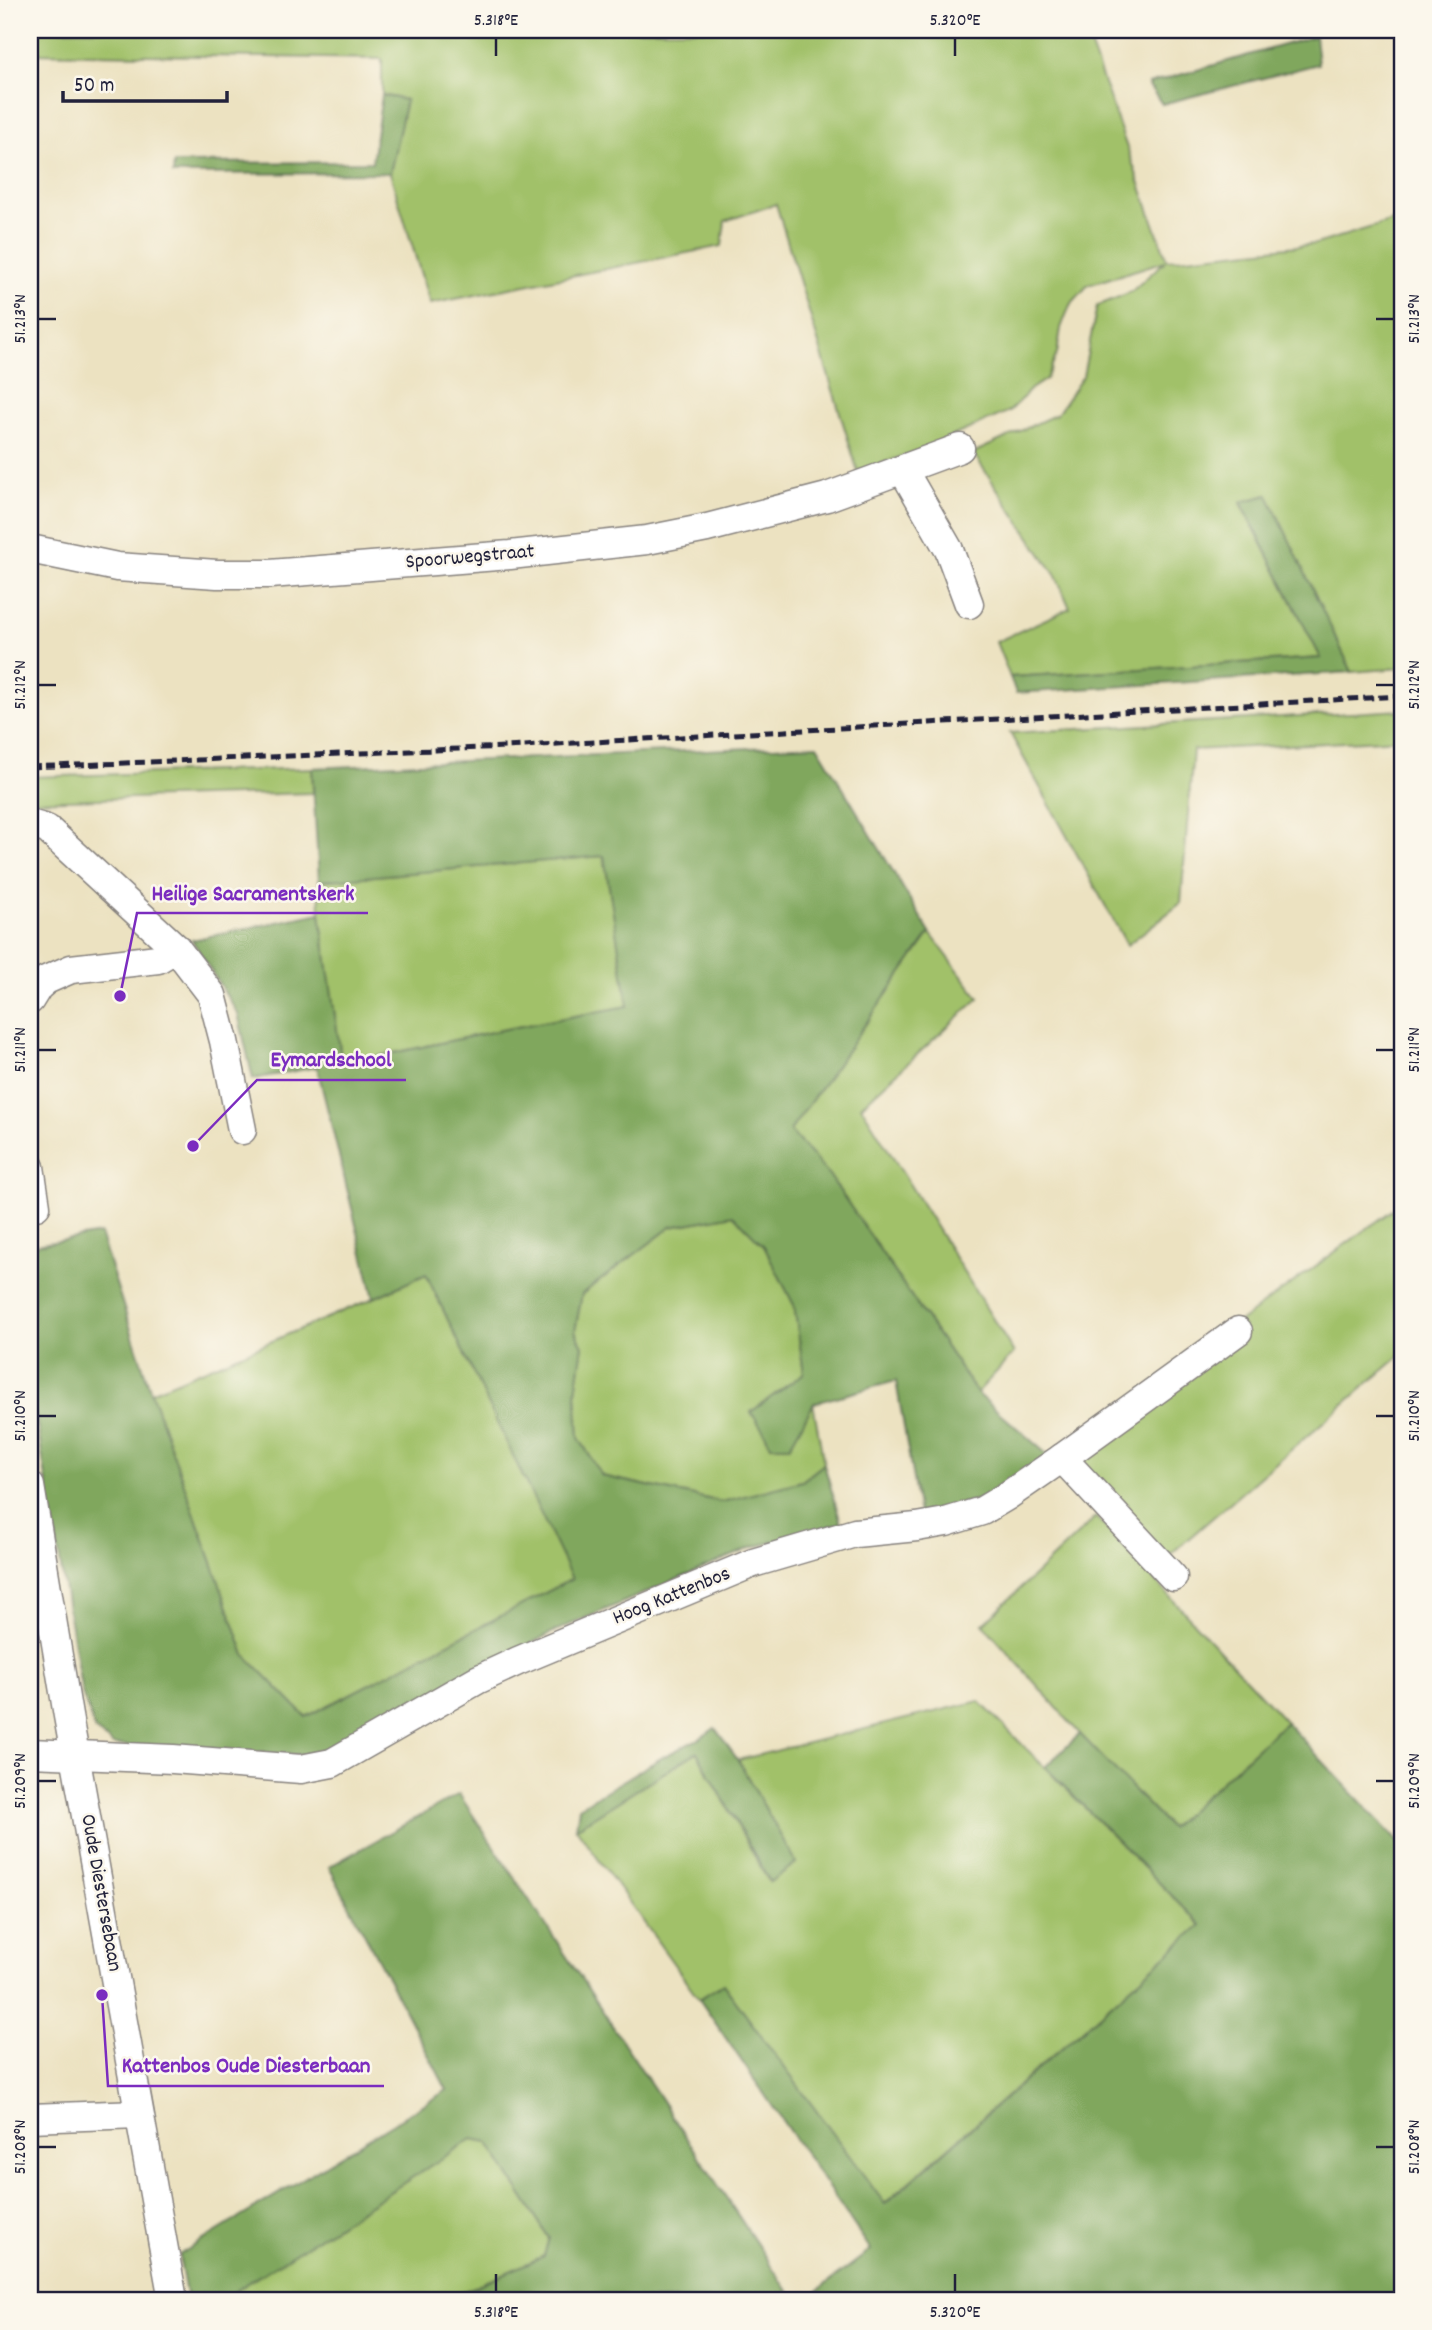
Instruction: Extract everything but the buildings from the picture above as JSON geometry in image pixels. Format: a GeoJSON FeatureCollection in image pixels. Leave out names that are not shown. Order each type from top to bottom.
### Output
{"type":"FeatureCollection","features":[{"type":"Feature","properties":{"kind":"street","name":"Spoorwegstraat"},"geometry":{"type":"LineString","coordinates":[[30,549],[117,567],[217,574],[270,574],[510,555],[647,540],[707,528],[827,497],[960,448]]}},
{"type":"Feature","properties":{"kind":"street"},"geometry":{"type":"LineString","coordinates":[[902,470],[949,550],[969,604]]}},
{"type":"Feature","properties":{"kind":"street"},"geometry":{"type":"LineString","coordinates":[[30,824],[47,829],[176,948],[212,995],[225,1041],[242,1130]]}},
{"type":"Feature","properties":{"kind":"street"},"geometry":{"type":"LineString","coordinates":[[30,1000],[46,980],[71,969],[158,959],[176,948]]}},
{"type":"Feature","properties":{"kind":"street"},"geometry":{"type":"LineString","coordinates":[[30,1167],[36,1206],[30,1207]]}},
{"type":"Feature","properties":{"kind":"street","name":"Hoog Kattenbos"},"geometry":{"type":"LineString","coordinates":[[30,1754],[161,1758],[279,1768],[318,1767],[351,1753],[477,1680],[753,1563],[855,1533],[946,1522],[982,1511],[1062,1458],[1238,1331]]}},
{"type":"Feature","properties":{"kind":"street"},"geometry":{"type":"LineString","coordinates":[[1062,1458],[1173,1577]]}},
{"type":"Feature","properties":{"kind":"street","name":"Oude Diestersebaan"},"geometry":{"type":"LineString","coordinates":[[30,1486],[75,1756],[173,2300]]}},
{"type":"Feature","properties":{"kind":"street"},"geometry":{"type":"LineString","coordinates":[[30,2118],[139,2114]]}},
{"type":"Feature","properties":{"kind":"green space"},"geometry":{"type":"Polygon","coordinates":[[[30,30],[1085,30],[1167,260],[1316,244],[1402,218],[1402,668],[1352,672],[1267,495],[1241,503],[1321,658],[1010,677],[996,642],[1070,608],[1056,576],[973,453],[1057,414],[1083,376],[1097,306],[1131,292],[1165,261],[1088,285],[1070,305],[1061,328],[1057,354],[1046,379],[1031,389],[1010,411],[923,449],[858,472],[776,204],[725,221],[722,246],[430,304],[390,173],[406,100],[382,95],[382,59],[30,53],[30,30]]]}},
{"type":"Feature","properties":{"kind":"green space"},"geometry":{"type":"Polygon","coordinates":[[[1315,36],[1318,64],[1162,104],[1148,84],[1315,36]]]}},
{"type":"Feature","properties":{"kind":"green space"},"geometry":{"type":"Polygon","coordinates":[[[382,95],[406,100],[390,173],[173,174],[174,163],[372,162],[382,95]]]}},
{"type":"Feature","properties":{"kind":"green space"},"geometry":{"type":"Polygon","coordinates":[[[1268,495],[1352,672],[1016,693],[1010,677],[1321,658],[1241,502],[1268,495]]]}},
{"type":"Feature","properties":{"kind":"green space"},"geometry":{"type":"Polygon","coordinates":[[[1402,710],[1402,739],[1193,750],[1181,903],[1127,945],[1010,733],[1402,710]]]}},
{"type":"Feature","properties":{"kind":"green space"},"geometry":{"type":"Polygon","coordinates":[[[817,745],[930,933],[790,1131],[829,1175],[977,1393],[1049,1456],[982,1499],[919,1514],[896,1381],[814,1403],[790,1446],[771,1446],[751,1412],[804,1373],[794,1305],[764,1246],[733,1215],[671,1227],[582,1294],[575,1331],[583,1346],[576,1392],[579,1438],[602,1476],[722,1502],[802,1481],[824,1464],[841,1523],[751,1548],[555,1631],[328,1750],[302,1755],[113,1745],[95,1730],[82,1693],[30,1382],[30,1246],[100,1234],[151,1392],[245,1655],[306,1717],[572,1579],[426,1274],[374,1298],[317,1067],[253,1079],[238,1014],[192,940],[320,913],[342,1064],[628,1006],[604,856],[319,881],[312,768],[817,745]]]}},
{"type":"Feature","properties":{"kind":"green space"},"geometry":{"type":"Polygon","coordinates":[[[312,768],[313,793],[30,801],[30,777],[312,768]]]}},
{"type":"Feature","properties":{"kind":"green space"},"geometry":{"type":"Polygon","coordinates":[[[604,856],[629,1006],[342,1064],[320,913],[319,881],[604,856]]]}},
{"type":"Feature","properties":{"kind":"green space"},"geometry":{"type":"Polygon","coordinates":[[[930,933],[979,998],[861,1106],[1014,1353],[977,1393],[829,1175],[790,1131],[930,933]]]}},
{"type":"Feature","properties":{"kind":"green space"},"geometry":{"type":"Polygon","coordinates":[[[1402,1203],[1402,1354],[1166,1558],[1084,1464],[1080,1451],[1235,1325],[1402,1203]]]}},
{"type":"Feature","properties":{"kind":"green space"},"geometry":{"type":"Polygon","coordinates":[[[733,1215],[764,1246],[794,1305],[804,1373],[751,1412],[771,1446],[813,1403],[824,1464],[802,1481],[722,1502],[602,1476],[579,1438],[576,1392],[583,1346],[575,1331],[582,1294],[671,1227],[733,1215]]]}},
{"type":"Feature","properties":{"kind":"green space"},"geometry":{"type":"Polygon","coordinates":[[[426,1274],[573,1579],[306,1717],[245,1655],[151,1392],[426,1274]]]}},
{"type":"Feature","properties":{"kind":"green space"},"geometry":{"type":"Polygon","coordinates":[[[1096,1517],[1286,1722],[1170,1828],[1080,1734],[983,1624],[1096,1517]]]}},
{"type":"Feature","properties":{"kind":"green space"},"geometry":{"type":"Polygon","coordinates":[[[979,1701],[1201,1925],[884,2204],[723,1984],[699,1999],[576,1828],[697,1752],[769,1882],[796,1863],[738,1760],[979,1701]]]}},
{"type":"Feature","properties":{"kind":"green space"},"geometry":{"type":"Polygon","coordinates":[[[1286,1722],[1402,1846],[1402,2300],[805,2300],[871,2250],[699,1999],[723,1984],[885,2204],[1201,1925],[1045,1767],[1080,1734],[1170,1828],[1286,1722]]]}},
{"type":"Feature","properties":{"kind":"green space"},"geometry":{"type":"Polygon","coordinates":[[[715,1728],[738,1760],[796,1863],[770,1882],[697,1752],[576,1828],[579,1807],[715,1728]]]}},
{"type":"Feature","properties":{"kind":"green space"},"geometry":{"type":"Polygon","coordinates":[[[459,1794],[794,2300],[445,2300],[544,2256],[549,2238],[488,2142],[472,2139],[228,2296],[226,2300],[187,2300],[179,2255],[447,2090],[329,1867],[459,1794]]]}},
{"type":"Feature","properties":{"kind":"green space"},"geometry":{"type":"Polygon","coordinates":[[[472,2139],[488,2142],[549,2238],[544,2256],[445,2300],[226,2300],[227,2296],[472,2139]]]}},
{"type":"Feature","properties":{"kind":"railway"},"geometry":{"type":"LineString","coordinates":[[30,767],[505,747],[1402,696]]}},
{"type":"Feature","properties":{"kind":"place","name":"Heilige Sacramentskerk"},"geometry":{"type":"Point","coordinates":[120,996]}},
{"type":"Feature","properties":{"kind":"place","name":"Eymardschool"},"geometry":{"type":"Point","coordinates":[193,1146]}},
{"type":"Feature","properties":{"kind":"place","name":"Kattenbos Oude Diesterbaan"},"geometry":{"type":"Point","coordinates":[102,1995]}}]}
